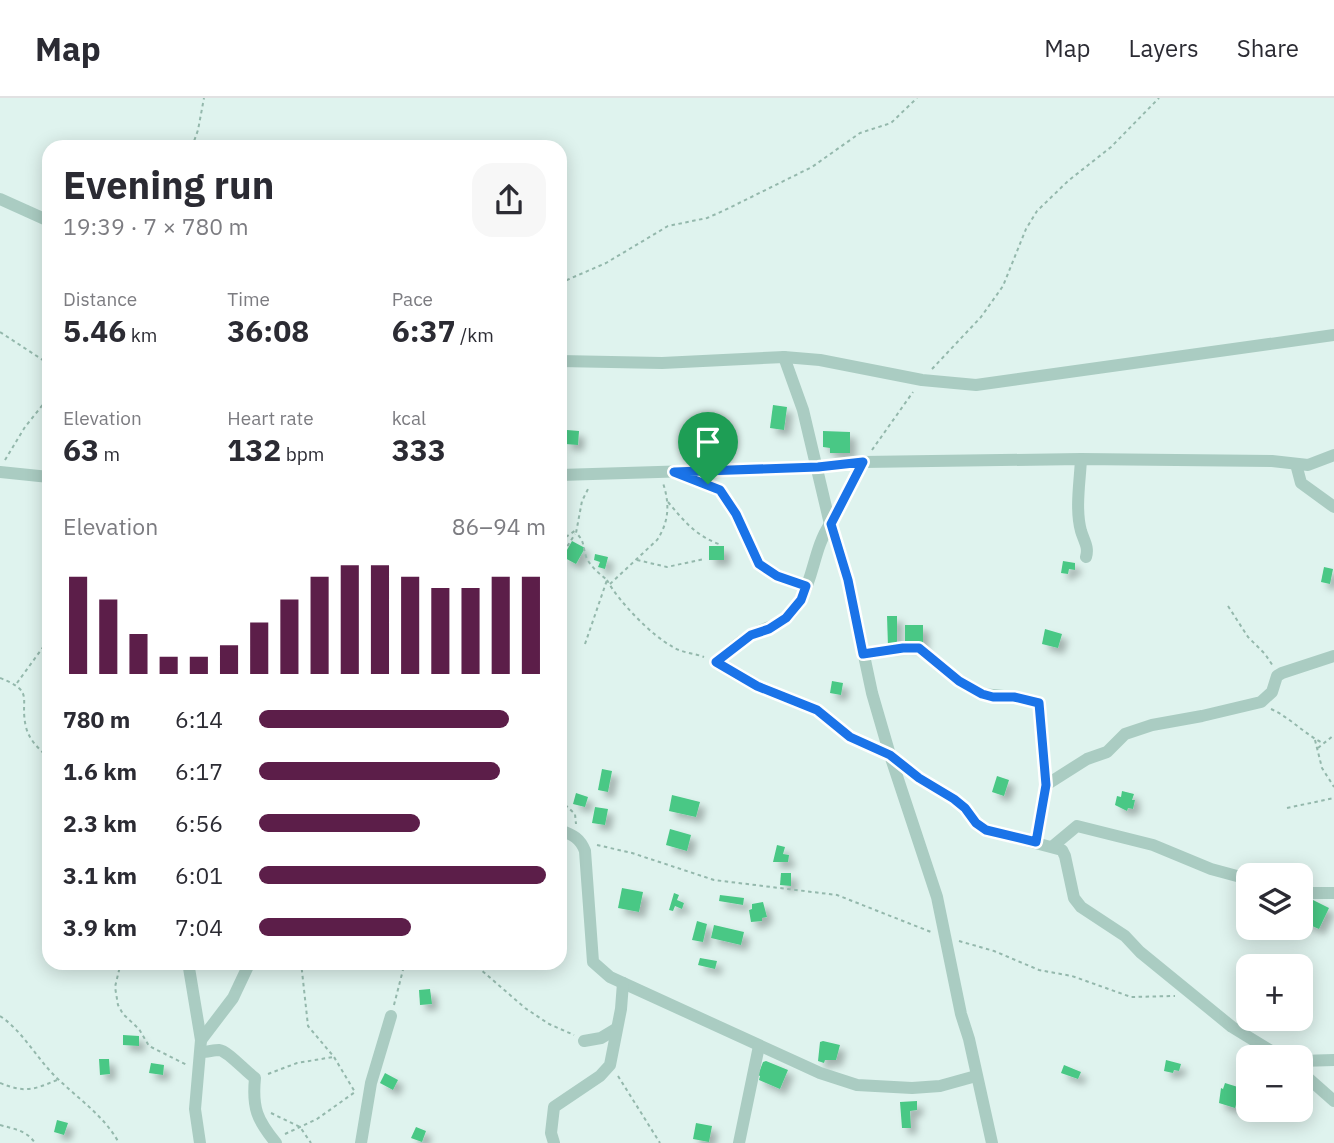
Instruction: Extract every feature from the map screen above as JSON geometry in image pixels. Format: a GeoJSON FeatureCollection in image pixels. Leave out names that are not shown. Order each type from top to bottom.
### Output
{"type":"FeatureCollection","features":[{"type":"Feature","properties":{"kind":"street"},"geometry":{"type":"LineString","coordinates":[[0,199],[42,218]]}},
{"type":"Feature","properties":{"kind":"street"},"geometry":{"type":"LineString","coordinates":[[567,361],[662,363],[784,357],[820,360],[922,380],[976,385],[1334,335]]}},
{"type":"Feature","properties":{"kind":"street"},"geometry":{"type":"LineString","coordinates":[[784,357],[796,386],[848,580],[863,654],[890,757],[933,884],[992,1143]]}},
{"type":"Feature","properties":{"kind":"street"},"geometry":{"type":"LineString","coordinates":[[567,475],[818,467],[863,462],[1081,458],[1272,461],[1308,465],[1334,455]]}},
{"type":"Feature","properties":{"kind":"street"},"geometry":{"type":"LineString","coordinates":[[1081,458],[1079,511],[1080,530],[1087,547],[1086,557]]}},
{"type":"Feature","properties":{"kind":"street"},"geometry":{"type":"LineString","coordinates":[[1296,464],[1301,483],[1334,507]]}},
{"type":"Feature","properties":{"kind":"street"},"geometry":{"type":"LineString","coordinates":[[2,466],[42,475]]}},
{"type":"Feature","properties":{"kind":"street"},"geometry":{"type":"LineString","coordinates":[[716,662],[751,635],[769,629],[786,618],[801,600],[819,544],[831,524]]}},
{"type":"Feature","properties":{"kind":"street"},"geometry":{"type":"LineString","coordinates":[[863,654],[919,648],[959,681],[982,694],[1039,703],[1046,785],[1036,842]]}},
{"type":"Feature","properties":{"kind":"street"},"geometry":{"type":"LineString","coordinates":[[1046,785],[1087,759],[1107,752],[1125,734],[1146,726],[1261,702],[1272,692],[1277,676],[1293,667],[1334,656]]}},
{"type":"Feature","properties":{"kind":"street"},"geometry":{"type":"LineString","coordinates":[[890,757],[954,799],[986,830],[1062,850],[1074,898],[1081,908],[1125,936],[1140,952],[1198,1000],[1232,1027],[1261,1045]]}},
{"type":"Feature","properties":{"kind":"street"},"geometry":{"type":"LineString","coordinates":[[1053,846],[1077,825],[1153,845],[1211,869],[1236,876]]}},
{"type":"Feature","properties":{"kind":"street"},"geometry":{"type":"LineString","coordinates":[[567,834],[578,839],[587,862],[593,962],[610,977],[820,1073],[857,1085],[912,1088],[940,1086],[976,1076]]}},
{"type":"Feature","properties":{"kind":"street"},"geometry":{"type":"LineString","coordinates":[[1313,893],[1334,893]]}},
{"type":"Feature","properties":{"kind":"street"},"geometry":{"type":"LineString","coordinates":[[189,970],[201,1046],[195,1109],[200,1143]]}},
{"type":"Feature","properties":{"kind":"street"},"geometry":{"type":"LineString","coordinates":[[201,1046],[233,998],[246,970]]}},
{"type":"Feature","properties":{"kind":"street"},"geometry":{"type":"LineString","coordinates":[[554,1143],[551,1133],[554,1107],[600,1076],[610,1065],[623,983]]}},
{"type":"Feature","properties":{"kind":"street"},"geometry":{"type":"LineString","coordinates":[[361,1143],[371,1083],[391,1016]]}},
{"type":"Feature","properties":{"kind":"street"},"geometry":{"type":"LineString","coordinates":[[584,1041],[601,1038],[616,1029]]}},
{"type":"Feature","properties":{"kind":"street"},"geometry":{"type":"LineString","coordinates":[[201,1046],[231,1055],[239,1067],[255,1078],[253,1101],[260,1121],[275,1141]]}},
{"type":"Feature","properties":{"kind":"street"},"geometry":{"type":"LineString","coordinates":[[739,1143],[759,1046]]}},
{"type":"Feature","properties":{"kind":"street"},"geometry":{"type":"LineString","coordinates":[[1313,1061],[1334,1060]]}},
{"type":"Feature","properties":{"kind":"street"},"geometry":{"type":"LineString","coordinates":[[1313,1082],[1334,1101]]}},
{"type":"Feature","properties":{"kind":"path"},"geometry":{"type":"LineString","coordinates":[[194,140],[204,98]]}},
{"type":"Feature","properties":{"kind":"path"},"geometry":{"type":"LineString","coordinates":[[567,280],[606,263],[668,226],[716,214],[812,167],[860,133],[891,123],[917,98]]}},
{"type":"Feature","properties":{"kind":"path"},"geometry":{"type":"LineString","coordinates":[[831,524],[863,462],[922,380],[981,317],[1003,286],[1026,229],[1037,211],[1068,181],[1111,147],[1159,98]]}},
{"type":"Feature","properties":{"kind":"path"},"geometry":{"type":"LineString","coordinates":[[0,332],[42,359]]}},
{"type":"Feature","properties":{"kind":"path"},"geometry":{"type":"LineString","coordinates":[[2,466],[25,427],[42,406]]}},
{"type":"Feature","properties":{"kind":"path"},"geometry":{"type":"LineString","coordinates":[[609,584],[662,532],[668,514],[660,473]]}},
{"type":"Feature","properties":{"kind":"path"},"geometry":{"type":"LineString","coordinates":[[567,547],[577,532],[584,495],[598,476]]}},
{"type":"Feature","properties":{"kind":"path"},"geometry":{"type":"LineString","coordinates":[[697,480],[720,490],[727,498],[759,564],[777,576],[806,586]]}},
{"type":"Feature","properties":{"kind":"path"},"geometry":{"type":"LineString","coordinates":[[667,501],[682,520],[698,533],[719,544]]}},
{"type":"Feature","properties":{"kind":"path"},"geometry":{"type":"LineString","coordinates":[[567,537],[577,532]]}},
{"type":"Feature","properties":{"kind":"path"},"geometry":{"type":"LineString","coordinates":[[577,532],[585,544],[588,560],[598,573],[607,580],[622,602],[671,647],[716,662],[757,686],[817,710],[850,737],[890,757]]}},
{"type":"Feature","properties":{"kind":"path"},"geometry":{"type":"LineString","coordinates":[[636,560],[667,567],[705,559]]}},
{"type":"Feature","properties":{"kind":"path"},"geometry":{"type":"LineString","coordinates":[[584,644],[607,580]]}},
{"type":"Feature","properties":{"kind":"path"},"geometry":{"type":"LineString","coordinates":[[1228,606],[1248,637],[1265,654],[1277,676]]}},
{"type":"Feature","properties":{"kind":"path"},"geometry":{"type":"LineString","coordinates":[[17,684],[42,649]]}},
{"type":"Feature","properties":{"kind":"path"},"geometry":{"type":"LineString","coordinates":[[0,678],[17,684],[25,699],[26,729],[42,751]]}},
{"type":"Feature","properties":{"kind":"path"},"geometry":{"type":"LineString","coordinates":[[1261,702],[1323,743]]}},
{"type":"Feature","properties":{"kind":"path"},"geometry":{"type":"LineString","coordinates":[[1317,748],[1334,735]]}},
{"type":"Feature","properties":{"kind":"path"},"geometry":{"type":"LineString","coordinates":[[1315,739],[1322,768],[1334,787]]}},
{"type":"Feature","properties":{"kind":"path"},"geometry":{"type":"LineString","coordinates":[[1287,808],[1334,798]]}},
{"type":"Feature","properties":{"kind":"path"},"geometry":{"type":"LineString","coordinates":[[567,807],[575,814],[578,839],[632,853],[714,880],[837,895],[1038,970],[1072,976],[1131,997],[1172,996],[1198,1000]]}},
{"type":"Feature","properties":{"kind":"path"},"geometry":{"type":"LineString","coordinates":[[119,970],[115,987],[118,1005],[123,1014],[139,1029],[149,1046],[199,1071]]}},
{"type":"Feature","properties":{"kind":"path"},"geometry":{"type":"LineString","coordinates":[[302,970],[308,1026],[334,1057],[355,1092]]}},
{"type":"Feature","properties":{"kind":"path"},"geometry":{"type":"LineString","coordinates":[[391,1016],[403,970]]}},
{"type":"Feature","properties":{"kind":"path"},"geometry":{"type":"LineString","coordinates":[[0,1016],[58,1079],[91,1108],[114,1133],[119,1143]]}},
{"type":"Feature","properties":{"kind":"path"},"geometry":{"type":"LineString","coordinates":[[255,1078],[297,1063],[334,1057]]}},
{"type":"Feature","properties":{"kind":"path"},"geometry":{"type":"LineString","coordinates":[[0,1083],[32,1090],[58,1079]]}},
{"type":"Feature","properties":{"kind":"path"},"geometry":{"type":"LineString","coordinates":[[275,1141],[317,1119],[371,1083]]}},
{"type":"Feature","properties":{"kind":"path"},"geometry":{"type":"LineString","coordinates":[[253,1101],[300,1127],[311,1143]]}},
{"type":"Feature","properties":{"kind":"path"},"geometry":{"type":"LineString","coordinates":[[0,1125],[23,1131],[30,1135],[35,1143]]}},
{"type":"Feature","properties":{"kind":"building"},"geometry":{"type":"Polygon","coordinates":[[[773,405],[787,407],[784,430],[770,428],[773,405]]]}},
{"type":"Feature","properties":{"kind":"building"},"geometry":{"type":"Polygon","coordinates":[[[567,430],[579,431],[578,445],[567,444],[567,430]]]}},
{"type":"Feature","properties":{"kind":"building"},"geometry":{"type":"Polygon","coordinates":[[[823,431],[850,432],[850,453],[830,453],[830,448],[823,447],[823,431]]]}},
{"type":"Feature","properties":{"kind":"building"},"geometry":{"type":"Polygon","coordinates":[[[572,541],[585,548],[576,564],[567,559],[567,550],[572,541]]]}},
{"type":"Feature","properties":{"kind":"building"},"geometry":{"type":"Polygon","coordinates":[[[709,546],[724,546],[724,560],[709,560],[709,546]]]}},
{"type":"Feature","properties":{"kind":"building"},"geometry":{"type":"Polygon","coordinates":[[[595,554],[608,557],[605,569],[598,567],[600,562],[594,560],[595,554]]]}},
{"type":"Feature","properties":{"kind":"building"},"geometry":{"type":"Polygon","coordinates":[[[1063,561],[1075,563],[1075,570],[1069,569],[1068,574],[1061,573],[1063,561]]]}},
{"type":"Feature","properties":{"kind":"building"},"geometry":{"type":"Polygon","coordinates":[[[1324,567],[1333,569],[1330,584],[1321,582],[1324,567]]]}},
{"type":"Feature","properties":{"kind":"building"},"geometry":{"type":"Polygon","coordinates":[[[887,616],[897,616],[897,646],[888,646],[887,616]]]}},
{"type":"Feature","properties":{"kind":"building"},"geometry":{"type":"Polygon","coordinates":[[[905,625],[923,625],[923,645],[905,645],[905,625]]]}},
{"type":"Feature","properties":{"kind":"building"},"geometry":{"type":"Polygon","coordinates":[[[1045,629],[1062,634],[1058,648],[1042,644],[1045,629]]]}},
{"type":"Feature","properties":{"kind":"building"},"geometry":{"type":"Polygon","coordinates":[[[832,681],[843,683],[841,695],[830,693],[832,681]]]}},
{"type":"Feature","properties":{"kind":"building"},"geometry":{"type":"Polygon","coordinates":[[[602,769],[612,771],[608,792],[598,790],[602,769]]]}},
{"type":"Feature","properties":{"kind":"building"},"geometry":{"type":"Polygon","coordinates":[[[997,776],[1009,780],[1004,796],[992,792],[997,776]]]}},
{"type":"Feature","properties":{"kind":"building"},"geometry":{"type":"Polygon","coordinates":[[[1122,791],[1134,794],[1133,809],[1128,808],[1127,811],[1115,805],[1117,796],[1121,797],[1122,791]]]}},
{"type":"Feature","properties":{"kind":"building"},"geometry":{"type":"Polygon","coordinates":[[[576,793],[588,797],[585,807],[573,804],[576,793]]]}},
{"type":"Feature","properties":{"kind":"building"},"geometry":{"type":"Polygon","coordinates":[[[672,795],[700,802],[696,817],[669,811],[672,795]]]}},
{"type":"Feature","properties":{"kind":"building"},"geometry":{"type":"Polygon","coordinates":[[[595,807],[608,809],[605,825],[592,823],[595,807]]]}},
{"type":"Feature","properties":{"kind":"building"},"geometry":{"type":"Polygon","coordinates":[[[670,829],[691,835],[687,851],[666,845],[670,829]]]}},
{"type":"Feature","properties":{"kind":"building"},"geometry":{"type":"Polygon","coordinates":[[[777,845],[785,847],[783,854],[789,855],[788,862],[773,862],[777,845]]]}},
{"type":"Feature","properties":{"kind":"building"},"geometry":{"type":"Polygon","coordinates":[[[781,873],[791,873],[791,886],[780,885],[781,873]]]}},
{"type":"Feature","properties":{"kind":"building"},"geometry":{"type":"Polygon","coordinates":[[[622,888],[643,892],[639,912],[618,908],[622,888]]]}},
{"type":"Feature","properties":{"kind":"building"},"geometry":{"type":"Polygon","coordinates":[[[674,893],[679,895],[677,900],[684,903],[682,909],[675,906],[673,911],[669,910],[674,893]]]}},
{"type":"Feature","properties":{"kind":"building"},"geometry":{"type":"Polygon","coordinates":[[[720,895],[744,898],[743,905],[719,901],[720,895]]]}},
{"type":"Feature","properties":{"kind":"building"},"geometry":{"type":"Polygon","coordinates":[[[1313,900],[1329,908],[1319,929],[1313,926],[1313,900]]]}},
{"type":"Feature","properties":{"kind":"building"},"geometry":{"type":"Polygon","coordinates":[[[763,902],[767,917],[762,918],[762,921],[751,922],[749,910],[752,909],[752,904],[763,902]]]}},
{"type":"Feature","properties":{"kind":"building"},"geometry":{"type":"Polygon","coordinates":[[[697,921],[707,924],[703,942],[692,940],[697,921]]]}},
{"type":"Feature","properties":{"kind":"building"},"geometry":{"type":"Polygon","coordinates":[[[714,925],[744,932],[741,945],[711,938],[714,925]]]}},
{"type":"Feature","properties":{"kind":"building"},"geometry":{"type":"Polygon","coordinates":[[[700,958],[717,961],[715,969],[698,965],[700,958]]]}},
{"type":"Feature","properties":{"kind":"building"},"geometry":{"type":"Polygon","coordinates":[[[430,989],[432,1004],[420,1005],[419,990],[430,989]]]}},
{"type":"Feature","properties":{"kind":"building"},"geometry":{"type":"Polygon","coordinates":[[[123,1035],[139,1036],[139,1046],[123,1045],[123,1035]]]}},
{"type":"Feature","properties":{"kind":"building"},"geometry":{"type":"Polygon","coordinates":[[[820,1042],[840,1045],[836,1060],[825,1060],[824,1063],[818,1061],[820,1042]]]}},
{"type":"Feature","properties":{"kind":"building"},"geometry":{"type":"Polygon","coordinates":[[[99,1059],[109,1059],[110,1074],[100,1075],[99,1059]]]}},
{"type":"Feature","properties":{"kind":"building"},"geometry":{"type":"Polygon","coordinates":[[[1166,1060],[1181,1064],[1179,1071],[1164,1071],[1166,1060]]]}},
{"type":"Feature","properties":{"kind":"building"},"geometry":{"type":"Polygon","coordinates":[[[763,1062],[788,1070],[780,1089],[759,1080],[758,1075],[763,1062]]]}},
{"type":"Feature","properties":{"kind":"building"},"geometry":{"type":"Polygon","coordinates":[[[151,1063],[164,1065],[163,1075],[149,1073],[151,1063]]]}},
{"type":"Feature","properties":{"kind":"building"},"geometry":{"type":"Polygon","coordinates":[[[1064,1065],[1081,1072],[1078,1079],[1061,1073],[1064,1065]]]}},
{"type":"Feature","properties":{"kind":"building"},"geometry":{"type":"Polygon","coordinates":[[[385,1073],[398,1080],[393,1090],[380,1083],[385,1073]]]}},
{"type":"Feature","properties":{"kind":"building"},"geometry":{"type":"Polygon","coordinates":[[[1225,1083],[1236,1086],[1235,1108],[1219,1103],[1221,1088],[1223,1089],[1225,1083]]]}},
{"type":"Feature","properties":{"kind":"building"},"geometry":{"type":"Polygon","coordinates":[[[917,1101],[917,1110],[910,1111],[911,1128],[902,1128],[900,1102],[917,1101]]]}},
{"type":"Feature","properties":{"kind":"building"},"geometry":{"type":"Polygon","coordinates":[[[57,1120],[68,1123],[64,1135],[54,1132],[57,1120]]]}},
{"type":"Feature","properties":{"kind":"building"},"geometry":{"type":"Polygon","coordinates":[[[696,1123],[712,1126],[709,1142],[693,1139],[696,1123]]]}},
{"type":"Feature","properties":{"kind":"building"},"geometry":{"type":"Polygon","coordinates":[[[416,1127],[426,1131],[422,1142],[411,1138],[416,1127]]]}},
{"type":"Feature","properties":{"kind":"route"},"geometry":{"type":"LineString","coordinates":[[863,462],[831,524],[848,580],[863,654],[919,648],[959,681],[982,694],[1039,703],[1046,785],[1036,842],[986,830],[954,799],[919,778],[890,755],[850,737],[817,710],[757,686],[716,662],[751,635],[778,625],[801,600],[806,586],[769,572],[755,560],[727,498],[720,490],[708,484],[674,472],[818,467],[863,462]]}}]}
